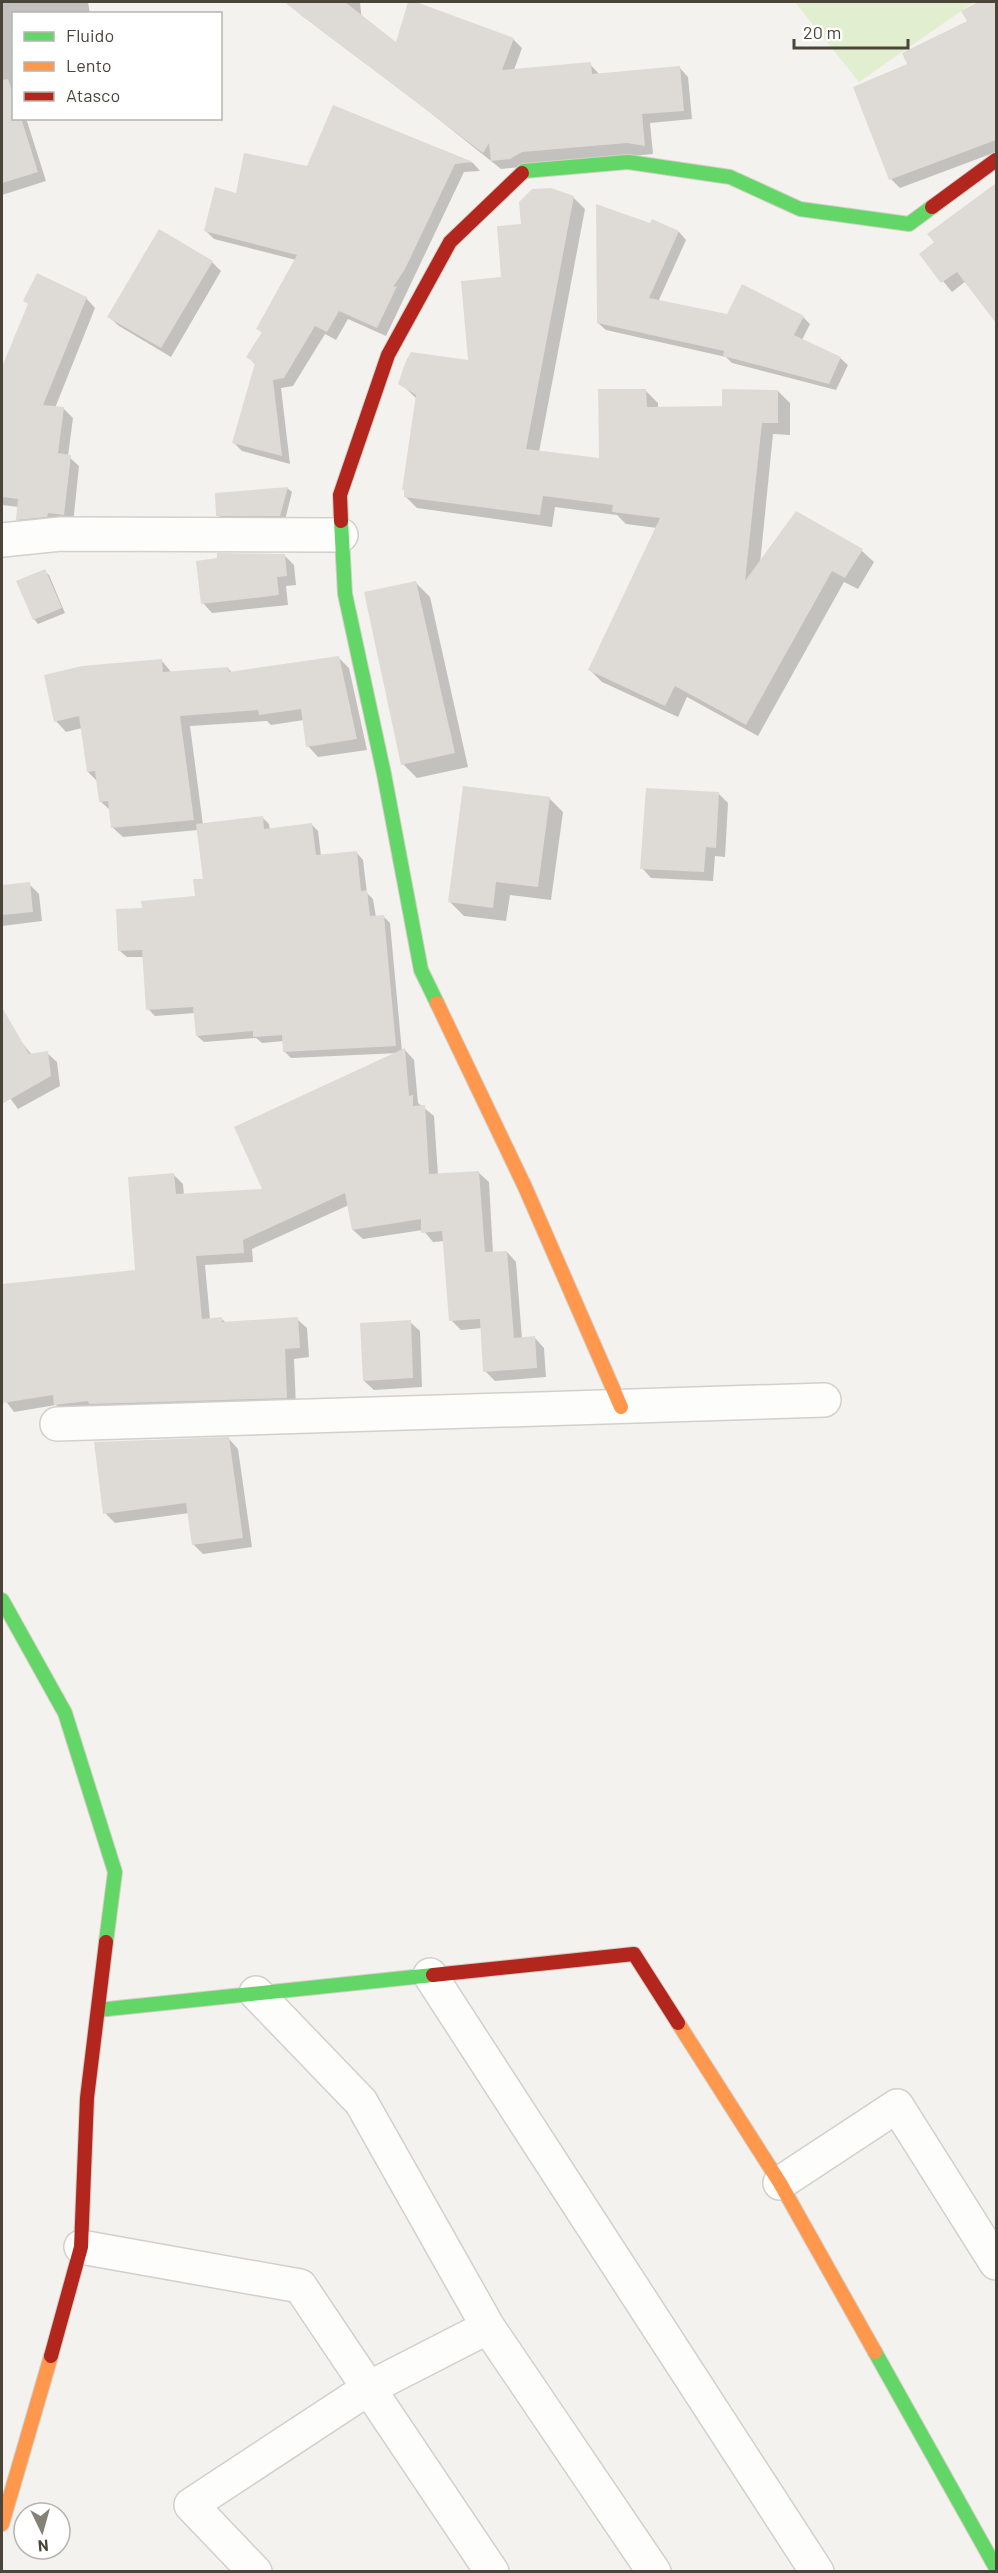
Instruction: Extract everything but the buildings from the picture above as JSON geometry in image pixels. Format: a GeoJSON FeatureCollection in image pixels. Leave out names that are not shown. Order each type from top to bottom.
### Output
{"type":"FeatureCollection","features":[{"type":"Feature","properties":{"kind":"street"},"geometry":{"type":"LineString","coordinates":[[621,1407],[525,1187],[421,970],[384,774],[345,594],[340,495],[388,355],[450,242],[524,171],[628,162],[729,177],[800,209],[909,224],[996,160]]}},
{"type":"Feature","properties":{"kind":"street"},"geometry":{"type":"LineString","coordinates":[[2,540],[61,534],[341,535]]}},
{"type":"Feature","properties":{"kind":"street"},"geometry":{"type":"LineString","coordinates":[[57,1424],[824,1400]]}},
{"type":"Feature","properties":{"kind":"street"},"geometry":{"type":"LineString","coordinates":[[2,1600],[65,1713],[115,1872],[87,2098],[81,2247],[2,2524]]}},
{"type":"Feature","properties":{"kind":"street"},"geometry":{"type":"LineString","coordinates":[[98,2010],[634,1954],[780,2183],[996,2568]]}},
{"type":"Feature","properties":{"kind":"street"},"geometry":{"type":"LineString","coordinates":[[430,1975],[817,2571]]}},
{"type":"Feature","properties":{"kind":"street"},"geometry":{"type":"LineString","coordinates":[[256,1993],[361,2102],[488,2327],[654,2571]]}},
{"type":"Feature","properties":{"kind":"street"},"geometry":{"type":"LineString","coordinates":[[780,2183],[897,2106],[996,2263]]}},
{"type":"Feature","properties":{"kind":"street"},"geometry":{"type":"LineString","coordinates":[[81,2247],[300,2286],[492,2571]]}},
{"type":"Feature","properties":{"kind":"street"},"geometry":{"type":"LineString","coordinates":[[255,2571],[191,2505],[369,2388],[488,2327]]}},
{"type":"Feature","properties":{"kind":"green space"},"geometry":{"type":"Polygon","coordinates":[[[795,2],[974,2],[859,82],[795,2]]]}},
{"type":"Feature","properties":{"kind":"traffic: fast"},"geometry":{"type":"LineString","coordinates":[[522,173],[628,162],[730,177],[800,209],[909,224],[932,207]]}},
{"type":"Feature","properties":{"kind":"traffic: fast"},"geometry":{"type":"LineString","coordinates":[[341,521],[345,594],[384,774],[421,970],[437,1003]]}},
{"type":"Feature","properties":{"kind":"traffic: fast"},"geometry":{"type":"LineString","coordinates":[[2,1600],[65,1713],[115,1872],[106,1942]]}},
{"type":"Feature","properties":{"kind":"traffic: fast"},"geometry":{"type":"LineString","coordinates":[[98,2010],[433,1975]]}},
{"type":"Feature","properties":{"kind":"traffic: fast"},"geometry":{"type":"LineString","coordinates":[[875,2352],[996,2568]]}},
{"type":"Feature","properties":{"kind":"traffic: slow"},"geometry":{"type":"LineString","coordinates":[[437,1003],[525,1187],[621,1407]]}},
{"type":"Feature","properties":{"kind":"traffic: slow"},"geometry":{"type":"LineString","coordinates":[[678,2023],[780,2183],[875,2352]]}},
{"type":"Feature","properties":{"kind":"traffic: slow"},"geometry":{"type":"LineString","coordinates":[[2,2524],[51,2356]]}},
{"type":"Feature","properties":{"kind":"traffic: jam"},"geometry":{"type":"LineString","coordinates":[[932,207],[996,160]]}},
{"type":"Feature","properties":{"kind":"traffic: jam"},"geometry":{"type":"LineString","coordinates":[[341,521],[340,495],[388,355],[450,242],[522,173]]}},
{"type":"Feature","properties":{"kind":"traffic: jam"},"geometry":{"type":"LineString","coordinates":[[51,2356],[81,2247],[87,2098],[106,1942]]}},
{"type":"Feature","properties":{"kind":"traffic: jam"},"geometry":{"type":"LineString","coordinates":[[433,1975],[634,1954],[678,2023]]}}]}
